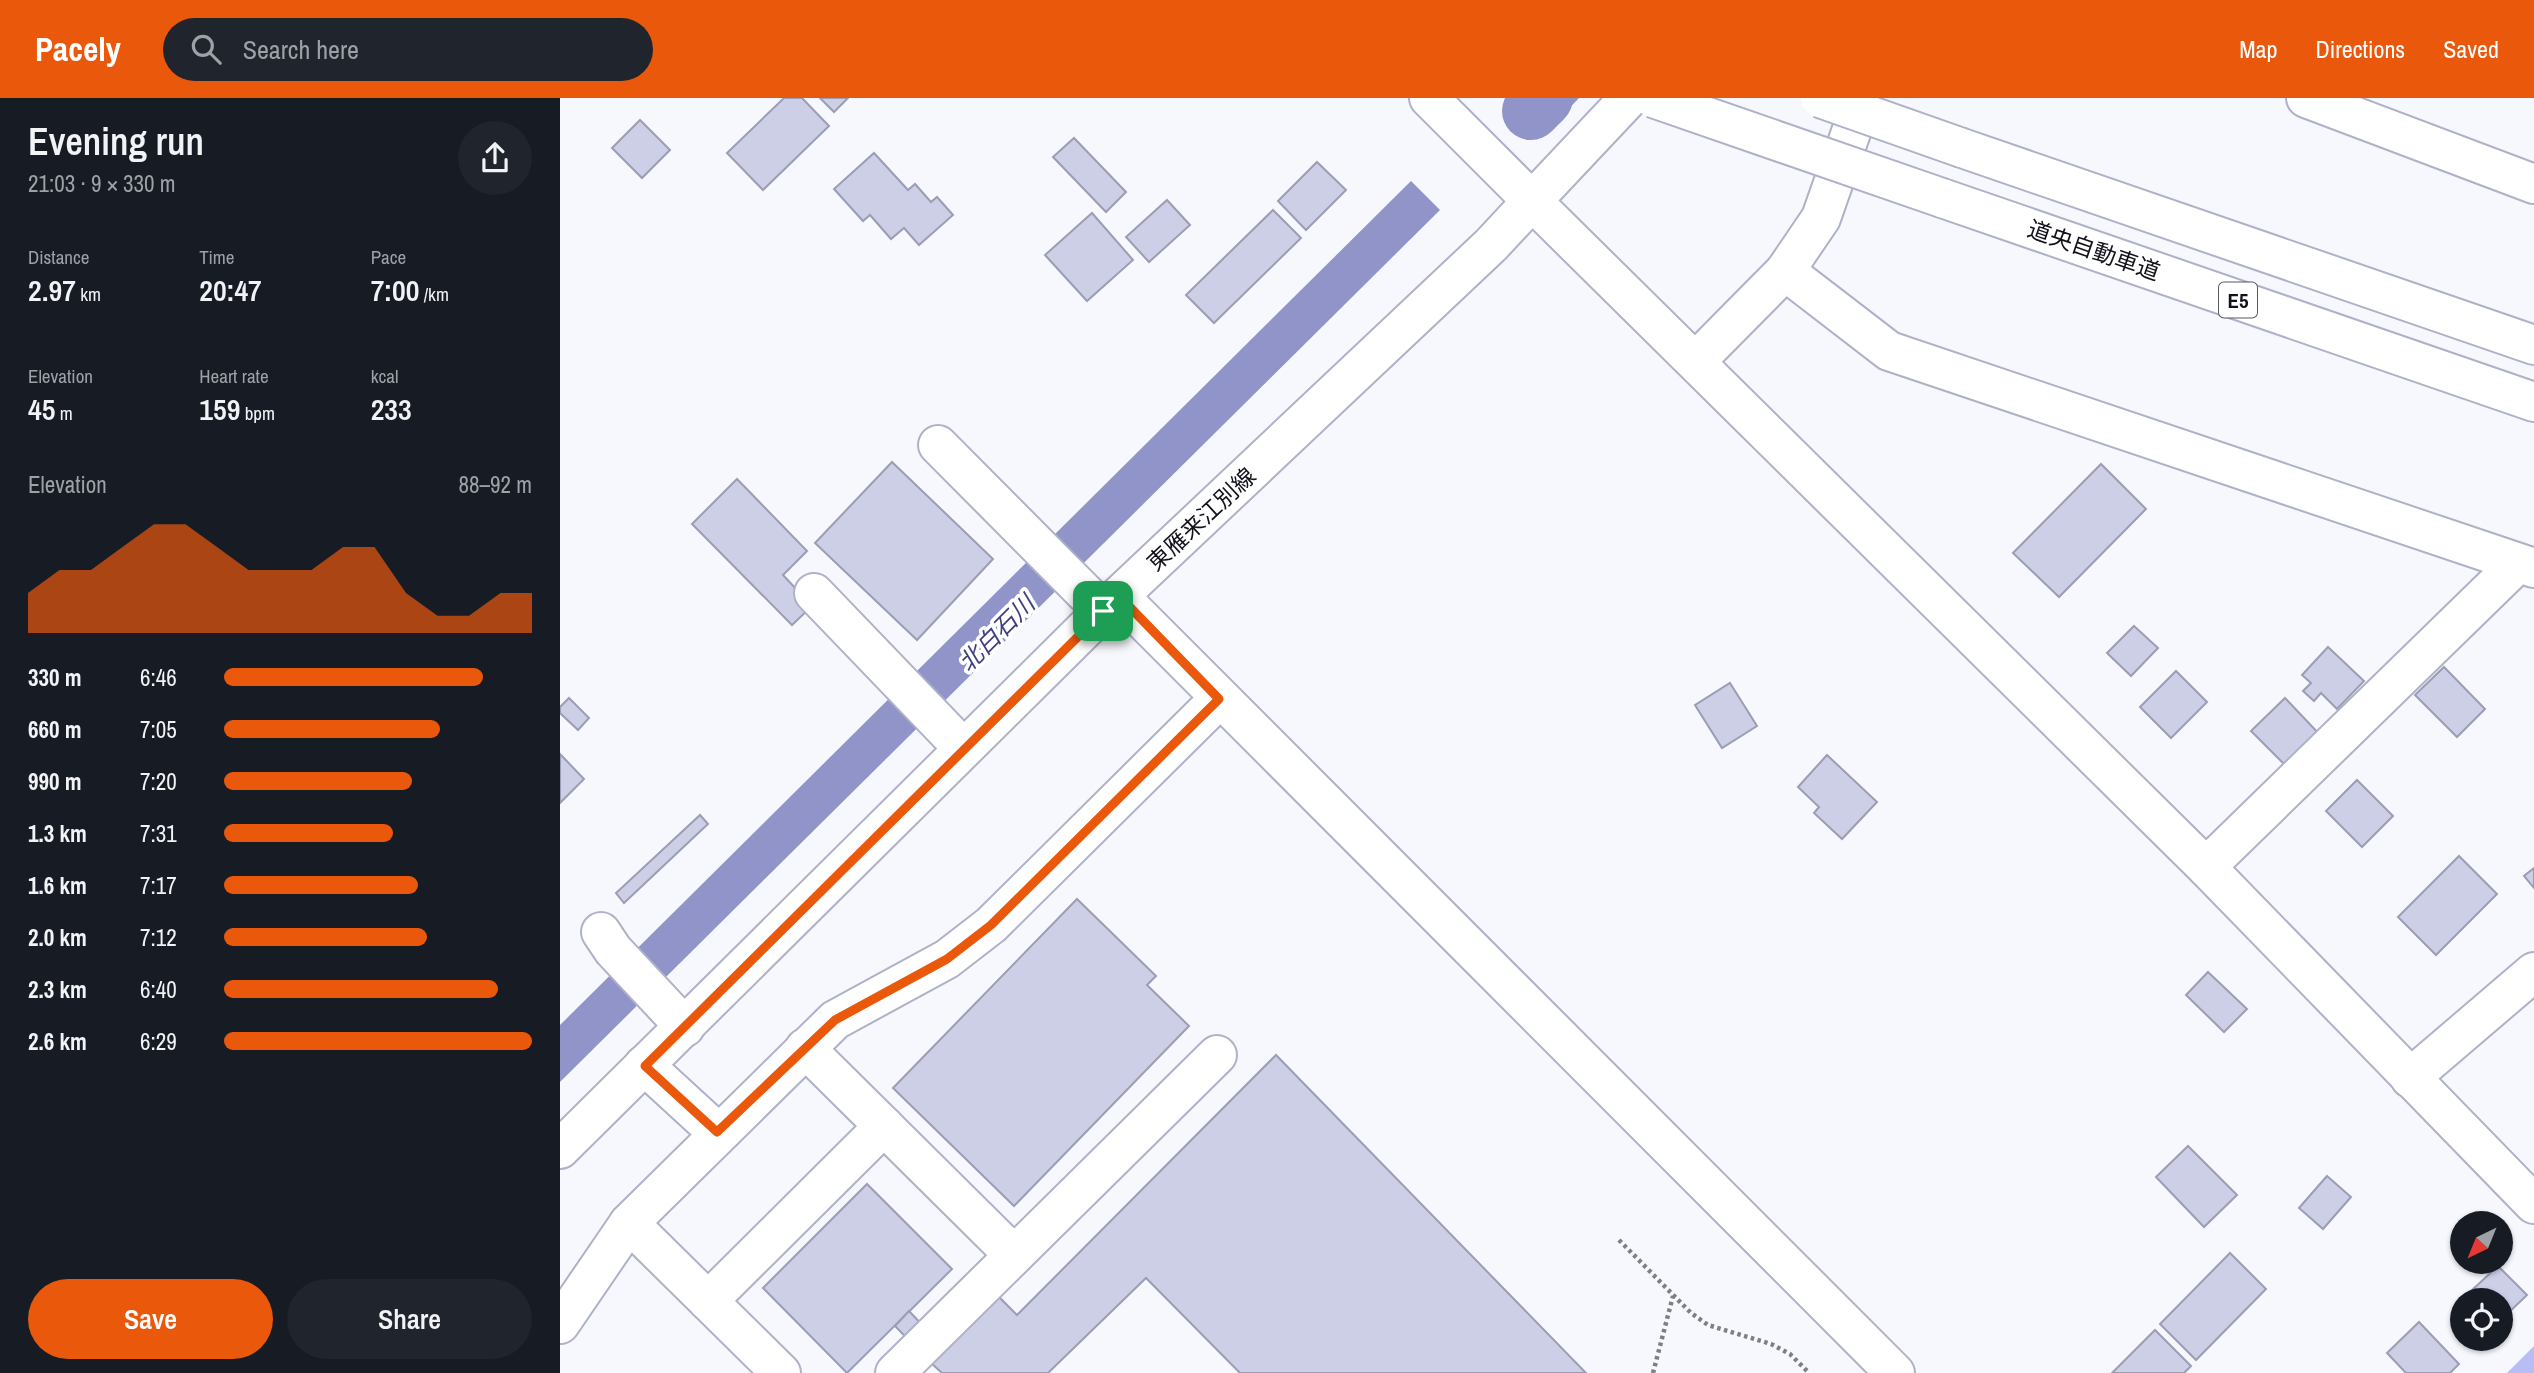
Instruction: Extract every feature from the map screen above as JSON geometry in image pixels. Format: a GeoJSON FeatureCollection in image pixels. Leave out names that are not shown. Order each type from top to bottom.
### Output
{"type":"FeatureCollection","features":[{"type":"Feature","properties":{"kind":"main road"},"geometry":{"type":"LineString","coordinates":[[1429,98],[2206,867],[2534,1204]]}},
{"type":"Feature","properties":{"kind":"main road","name":"東雁来江別線"},"geometry":{"type":"LineString","coordinates":[[560,1149],[645,1066],[674,1014],[1100,598],[1491,245],[1629,98]]}},
{"type":"Feature","properties":{"kind":"main road","name":"道央自動車道"},"geometry":{"type":"LineString","coordinates":[[1653,98],[2534,402]]}},
{"type":"Feature","properties":{"kind":"main road","name":"E5"},"geometry":{"type":"LineString","coordinates":[[1820,98],[2534,345]]}},
{"type":"Feature","properties":{"kind":"main road"},"geometry":{"type":"LineString","coordinates":[[1696,361],[1785,271],[1821,218],[1863,98]]}},
{"type":"Feature","properties":{"kind":"main road"},"geometry":{"type":"LineString","coordinates":[[2306,98],[2534,184]]}},
{"type":"Feature","properties":{"kind":"main road"},"geometry":{"type":"LineString","coordinates":[[1785,271],[1889,351],[2526,565],[2206,867]]}},
{"type":"Feature","properties":{"kind":"main road"},"geometry":{"type":"LineString","coordinates":[[937,445],[1022,532],[1219,699],[1895,1373]]}},
{"type":"Feature","properties":{"kind":"main road"},"geometry":{"type":"LineString","coordinates":[[814,593],[956,741]]}},
{"type":"Feature","properties":{"kind":"main road"},"geometry":{"type":"LineString","coordinates":[[560,1324],[629,1223],[717,1132],[805,1048],[835,1020],[947,959],[991,925],[1219,699]]}},
{"type":"Feature","properties":{"kind":"main road"},"geometry":{"type":"LineString","coordinates":[[607,941],[674,1014]]}},
{"type":"Feature","properties":{"kind":"main road"},"geometry":{"type":"LineString","coordinates":[[2410,1079],[2534,972]]}},
{"type":"Feature","properties":{"kind":"main road"},"geometry":{"type":"LineString","coordinates":[[805,1048],[1014,1255]]}},
{"type":"Feature","properties":{"kind":"main road"},"geometry":{"type":"LineString","coordinates":[[895,1373],[1217,1055]]}},
{"type":"Feature","properties":{"kind":"main road"},"geometry":{"type":"LineString","coordinates":[[645,1066],[717,1132]]}},
{"type":"Feature","properties":{"kind":"main road"},"geometry":{"type":"LineString","coordinates":[[708,1301],[884,1126]]}},
{"type":"Feature","properties":{"kind":"main road"},"geometry":{"type":"LineString","coordinates":[[629,1223],[781,1373]]}},
{"type":"Feature","properties":{"kind":"path"},"geometry":{"type":"LineString","coordinates":[[1619,1240],[1673,1295],[1708,1325],[1771,1344],[1790,1354],[1809,1373]]}},
{"type":"Feature","properties":{"kind":"path"},"geometry":{"type":"LineString","coordinates":[[1653,1373],[1673,1295]]}},
{"type":"Feature","properties":{"kind":"shaded area"},"geometry":{"type":"Polygon","coordinates":[[[2534,1346],[2534,1373],[2507,1373],[2534,1346]]]}},
{"type":"Feature","properties":{"kind":"water"},"geometry":{"type":"Polygon","coordinates":[[[1522,98],[1579,98],[1554,124],[1522,98]]]}},
{"type":"Feature","properties":{"kind":"water"},"geometry":{"type":"Polygon","coordinates":[[[1411,181],[1440,210],[560,1082],[560,1025],[1411,181]]]}},
{"type":"Feature","properties":{"kind":"building"},"geometry":{"type":"Polygon","coordinates":[[[784,98],[802,98],[829,126],[763,190],[727,153],[784,98]]]}},
{"type":"Feature","properties":{"kind":"building"},"geometry":{"type":"Polygon","coordinates":[[[820,98],[848,98],[834,112],[820,98]]]}},
{"type":"Feature","properties":{"kind":"building"},"geometry":{"type":"Polygon","coordinates":[[[640,120],[670,150],[642,178],[612,148],[640,120]]]}},
{"type":"Feature","properties":{"kind":"building"},"geometry":{"type":"Polygon","coordinates":[[[1074,138],[1126,192],[1106,212],[1053,157],[1074,138]]]}},
{"type":"Feature","properties":{"kind":"building"},"geometry":{"type":"Polygon","coordinates":[[[874,153],[908,190],[915,184],[931,202],[937,197],[953,215],[919,245],[904,228],[891,239],[870,215],[863,221],[834,189],[874,153]]]}},
{"type":"Feature","properties":{"kind":"building"},"geometry":{"type":"Polygon","coordinates":[[[1317,162],[1346,190],[1306,230],[1278,201],[1317,162]]]}},
{"type":"Feature","properties":{"kind":"building"},"geometry":{"type":"Polygon","coordinates":[[[1167,200],[1190,225],[1149,262],[1126,237],[1167,200]]]}},
{"type":"Feature","properties":{"kind":"building"},"geometry":{"type":"Polygon","coordinates":[[[1273,210],[1301,238],[1214,323],[1186,295],[1273,210]]]}},
{"type":"Feature","properties":{"kind":"building"},"geometry":{"type":"Polygon","coordinates":[[[1092,213],[1133,260],[1087,301],[1045,255],[1092,213]]]}},
{"type":"Feature","properties":{"kind":"building"},"geometry":{"type":"Polygon","coordinates":[[[892,462],[993,559],[917,640],[815,543],[892,462]]]}},
{"type":"Feature","properties":{"kind":"building"},"geometry":{"type":"Polygon","coordinates":[[[2101,464],[2146,509],[2059,597],[2013,553],[2101,464]]]}},
{"type":"Feature","properties":{"kind":"building"},"geometry":{"type":"Polygon","coordinates":[[[737,479],[807,551],[783,575],[812,606],[792,625],[692,524],[737,479]]]}},
{"type":"Feature","properties":{"kind":"building"},"geometry":{"type":"Polygon","coordinates":[[[2134,626],[2158,648],[2131,676],[2107,653],[2134,626]]]}},
{"type":"Feature","properties":{"kind":"building"},"geometry":{"type":"Polygon","coordinates":[[[2328,647],[2364,681],[2337,709],[2321,693],[2314,701],[2303,691],[2311,683],[2302,675],[2328,647]]]}},
{"type":"Feature","properties":{"kind":"building"},"geometry":{"type":"Polygon","coordinates":[[[2444,667],[2485,709],[2457,737],[2415,695],[2444,667]]]}},
{"type":"Feature","properties":{"kind":"building"},"geometry":{"type":"Polygon","coordinates":[[[2176,671],[2207,702],[2171,738],[2140,707],[2176,671]]]}},
{"type":"Feature","properties":{"kind":"building"},"geometry":{"type":"Polygon","coordinates":[[[1730,683],[1757,726],[1722,748],[1695,705],[1730,683]]]}},
{"type":"Feature","properties":{"kind":"building"},"geometry":{"type":"Polygon","coordinates":[[[569,698],[589,718],[578,730],[560,713],[560,707],[569,698]]]}},
{"type":"Feature","properties":{"kind":"building"},"geometry":{"type":"Polygon","coordinates":[[[2285,698],[2322,737],[2289,769],[2251,731],[2285,698]]]}},
{"type":"Feature","properties":{"kind":"building"},"geometry":{"type":"Polygon","coordinates":[[[560,754],[584,779],[560,803],[560,754]]]}},
{"type":"Feature","properties":{"kind":"building"},"geometry":{"type":"Polygon","coordinates":[[[1827,755],[1877,802],[1842,839],[1814,813],[1819,807],[1798,787],[1827,755]]]}},
{"type":"Feature","properties":{"kind":"building"},"geometry":{"type":"Polygon","coordinates":[[[2357,780],[2393,816],[2362,847],[2326,811],[2357,780]]]}},
{"type":"Feature","properties":{"kind":"building"},"geometry":{"type":"Polygon","coordinates":[[[700,815],[708,824],[624,903],[616,893],[700,815]]]}},
{"type":"Feature","properties":{"kind":"building"},"geometry":{"type":"Polygon","coordinates":[[[2459,856],[2497,894],[2436,955],[2398,917],[2459,856]]]}},
{"type":"Feature","properties":{"kind":"building"},"geometry":{"type":"Polygon","coordinates":[[[2534,868],[2534,888],[2524,876],[2534,868]]]}},
{"type":"Feature","properties":{"kind":"building"},"geometry":{"type":"Polygon","coordinates":[[[1077,899],[1156,976],[1147,985],[1189,1026],[1014,1206],[893,1088],[1077,899]]]}},
{"type":"Feature","properties":{"kind":"building"},"geometry":{"type":"Polygon","coordinates":[[[2208,972],[2247,1009],[2224,1032],[2186,995],[2208,972]]]}},
{"type":"Feature","properties":{"kind":"building"},"geometry":{"type":"Polygon","coordinates":[[[1276,1055],[1586,1373],[1240,1373],[1146,1278],[1048,1373],[942,1373],[930,1362],[998,1296],[1017,1315],[1276,1055]]]}},
{"type":"Feature","properties":{"kind":"building"},"geometry":{"type":"Polygon","coordinates":[[[2188,1146],[2237,1195],[2204,1227],[2156,1177],[2188,1146]]]}},
{"type":"Feature","properties":{"kind":"building"},"geometry":{"type":"Polygon","coordinates":[[[2327,1176],[2351,1197],[2323,1229],[2299,1208],[2327,1176]]]}},
{"type":"Feature","properties":{"kind":"building"},"geometry":{"type":"Polygon","coordinates":[[[867,1184],[952,1269],[847,1373],[763,1288],[867,1184]]]}},
{"type":"Feature","properties":{"kind":"building"},"geometry":{"type":"Polygon","coordinates":[[[2230,1253],[2266,1289],[2196,1360],[2160,1324],[2230,1253]]]}},
{"type":"Feature","properties":{"kind":"building"},"geometry":{"type":"Polygon","coordinates":[[[2489,1274],[2506,1274],[2527,1295],[2513,1308],[2513,1288],[2474,1288],[2489,1274]]]}},
{"type":"Feature","properties":{"kind":"building"},"geometry":{"type":"Polygon","coordinates":[[[909,1311],[944,1348],[930,1362],[895,1326],[909,1311]]]}},
{"type":"Feature","properties":{"kind":"building"},"geometry":{"type":"Polygon","coordinates":[[[2419,1322],[2459,1364],[2450,1373],[2406,1373],[2387,1353],[2419,1322]]]}},
{"type":"Feature","properties":{"kind":"building"},"geometry":{"type":"Polygon","coordinates":[[[2155,1330],[2191,1366],[2184,1373],[2112,1373],[2155,1330]]]}},
{"type":"Feature","properties":{"kind":"waterway","name":"北白石川"},"geometry":{"type":"LineString","coordinates":[[1531,111],[1544,98]]}},
{"type":"Feature","properties":{"kind":"route"},"geometry":{"type":"LineString","coordinates":[[1119,596],[1219,699],[991,925],[947,959],[835,1020],[717,1132],[645,1066],[1103,611],[1119,596]]}}]}
